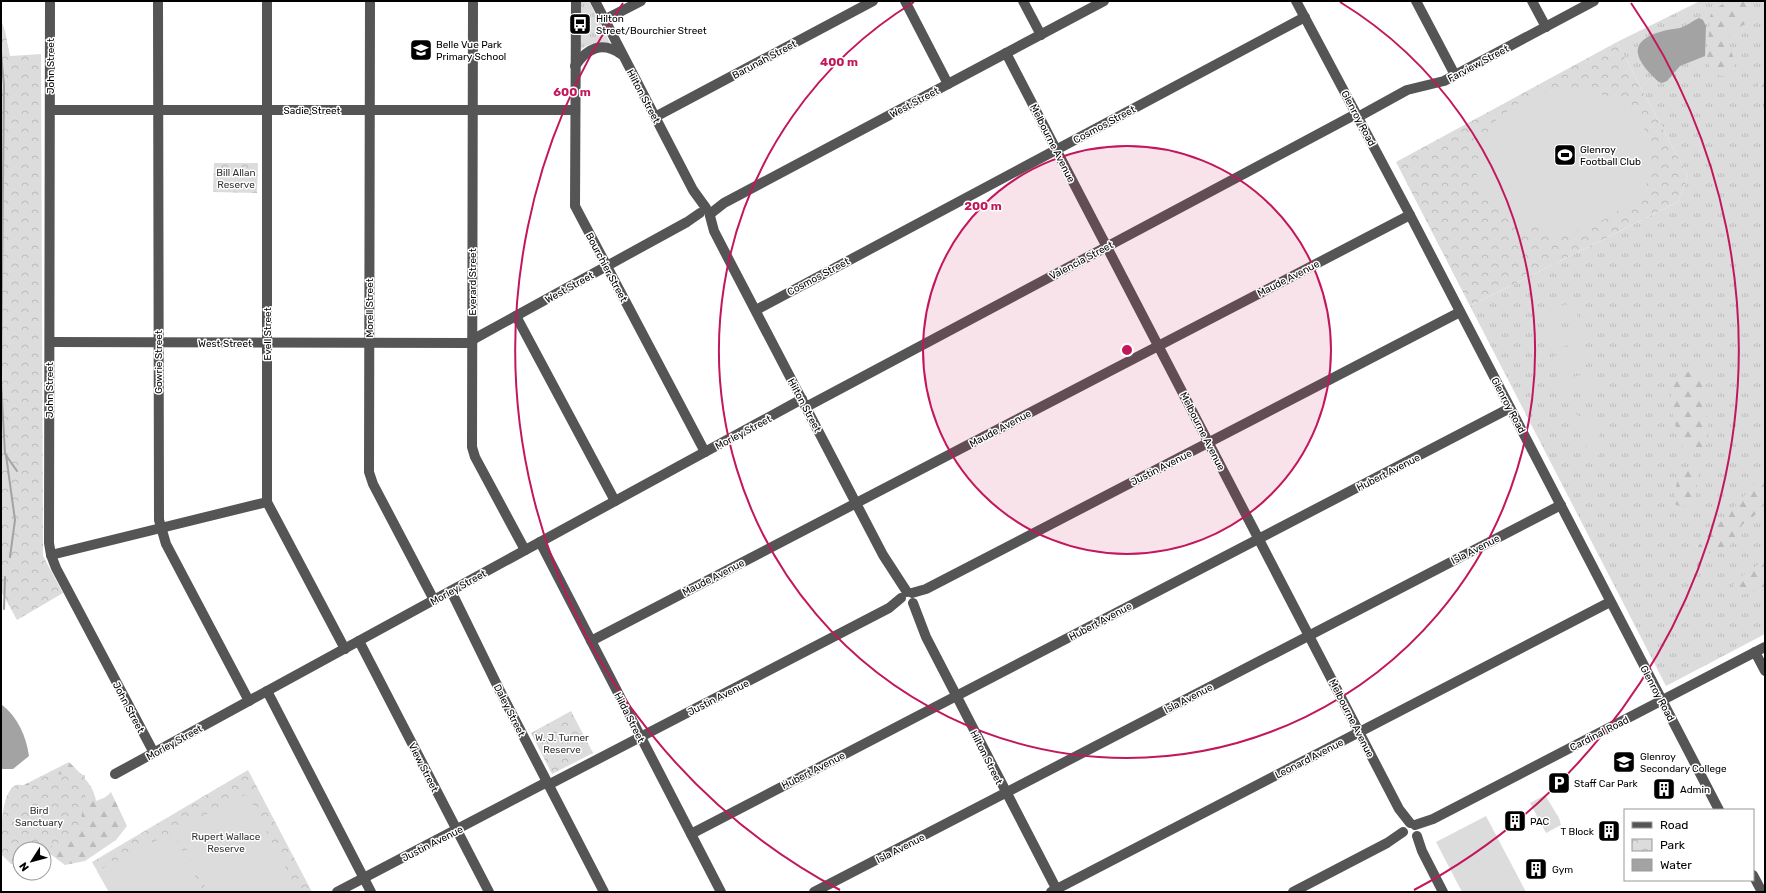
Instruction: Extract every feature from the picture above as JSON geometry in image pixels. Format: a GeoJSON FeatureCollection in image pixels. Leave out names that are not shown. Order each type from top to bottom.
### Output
{"type":"FeatureCollection","features":[{"type":"Feature","properties":{"kind":"street","name":"John Street"},"geometry":{"type":"LineString","coordinates":[[50,1],[49,536],[51,556],[154,753]]}},
{"type":"Feature","properties":{"kind":"street","name":"Gowrie Street"},"geometry":{"type":"LineString","coordinates":[[158,1],[158,512],[160,528],[166,544],[249,701]]}},
{"type":"Feature","properties":{"kind":"street","name":"Evell Street"},"geometry":{"type":"LineString","coordinates":[[267,1],[267,502],[345,649]]}},
{"type":"Feature","properties":{"kind":"street","name":"Morell Street"},"geometry":{"type":"LineString","coordinates":[[370,1],[370,477],[434,600]]}},
{"type":"Feature","properties":{"kind":"street","name":"Everard Street"},"geometry":{"type":"LineString","coordinates":[[473,1],[473,451],[525,550]]}},
{"type":"Feature","properties":{"kind":"street","name":"Bourchier Street"},"geometry":{"type":"LineString","coordinates":[[576,1],[575,206],[705,452]]}},
{"type":"Feature","properties":{"kind":"street","name":"Hilton Street"},"geometry":{"type":"LineString","coordinates":[[594,1],[883,555],[908,599],[1055,891]]}},
{"type":"Feature","properties":{"kind":"street"},"geometry":{"type":"LineString","coordinates":[[604,20],[641,1]]}},
{"type":"Feature","properties":{"kind":"street","name":"Barunah Street"},"geometry":{"type":"LineString","coordinates":[[655,117],[873,1]]}},
{"type":"Feature","properties":{"kind":"street"},"geometry":{"type":"LineString","coordinates":[[905,1],[948,84]]}},
{"type":"Feature","properties":{"kind":"street"},"geometry":{"type":"LineString","coordinates":[[1023,1],[1041,35]]}},
{"type":"Feature","properties":{"kind":"street","name":"West Street"},"geometry":{"type":"LineString","coordinates":[[50,342],[472,342],[606,266],[1104,1]]}},
{"type":"Feature","properties":{"kind":"street","name":"Glenroy Road"},"geometry":{"type":"LineString","coordinates":[[1296,1],[1410,215],[1718,809]]}},
{"type":"Feature","properties":{"kind":"street"},"geometry":{"type":"LineString","coordinates":[[1416,1],[1455,75]]}},
{"type":"Feature","properties":{"kind":"street"},"geometry":{"type":"LineString","coordinates":[[1532,1],[1546,27]]}},
{"type":"Feature","properties":{"kind":"street","name":"Farview Street"},"geometry":{"type":"LineString","coordinates":[[1357,115],[1407,90],[1439,82],[1455,75],[1594,1]]}},
{"type":"Feature","properties":{"kind":"street","name":"Cosmos Street"},"geometry":{"type":"LineString","coordinates":[[756,310],[1305,17]]}},
{"type":"Feature","properties":{"kind":"street"},"geometry":{"type":"LineString","coordinates":[[575,66],[584,55],[594,48],[611,48],[622,55]]}},
{"type":"Feature","properties":{"kind":"street","name":"Melbourne Avenue"},"geometry":{"type":"LineString","coordinates":[[1006,53],[1443,892]]}},
{"type":"Feature","properties":{"kind":"street","name":"Sadie Street"},"geometry":{"type":"LineString","coordinates":[[50,110],[575,110]]}},
{"type":"Feature","properties":{"kind":"street","name":"Valencia Street"},"geometry":{"type":"LineString","coordinates":[[804,403],[1357,115]]}},
{"type":"Feature","properties":{"kind":"street","name":"Maude Avenue"},"geometry":{"type":"LineString","coordinates":[[591,640],[1410,215]]}},
{"type":"Feature","properties":{"kind":"street","name":"Justin Avenue"},"geometry":{"type":"LineString","coordinates":[[337,892],[641,737],[1460,312]]}},
{"type":"Feature","properties":{"kind":"street"},"geometry":{"type":"LineString","coordinates":[[516,316],[615,501]]}},
{"type":"Feature","properties":{"kind":"street","name":"Morley Street"},"geometry":{"type":"LineString","coordinates":[[114,774],[705,452],[804,403]]}},
{"type":"Feature","properties":{"kind":"street","name":"Hubert Avenue"},"geometry":{"type":"LineString","coordinates":[[691,834],[1510,408]]}},
{"type":"Feature","properties":{"kind":"street"},"geometry":{"type":"LineString","coordinates":[[51,556],[267,502]]}},
{"type":"Feature","properties":{"kind":"street","name":"Isla Avenue"},"geometry":{"type":"LineString","coordinates":[[814,892],[1561,505]]}},
{"type":"Feature","properties":{"kind":"street","name":"Hilda Street"},"geometry":{"type":"LineString","coordinates":[[540,542],[721,892]]}},
{"type":"Feature","properties":{"kind":"street","name":"Daley Street"},"geometry":{"type":"LineString","coordinates":[[451,591],[499,689],[604,892]]}},
{"type":"Feature","properties":{"kind":"street","name":"Leonard Avenue"},"geometry":{"type":"LineString","coordinates":[[1055,891],[1610,602]]}},
{"type":"Feature","properties":{"kind":"street","name":"View Street"},"geometry":{"type":"LineString","coordinates":[[359,641],[489,892]]}},
{"type":"Feature","properties":{"kind":"street","name":"Cardinal Road"},"geometry":{"type":"LineString","coordinates":[[1293,892],[1765,647]]}},
{"type":"Feature","properties":{"kind":"street"},"geometry":{"type":"LineString","coordinates":[[1755,652],[1765,671]]}},
{"type":"Feature","properties":{"kind":"street"},"geometry":{"type":"LineString","coordinates":[[267,691],[371,892]]}},
{"type":"Feature","properties":{"kind":"street"},"geometry":{"type":"LineString","coordinates":[[1754,877],[1762,892]]}},
{"type":"Feature","properties":{"kind":"green space"},"geometry":{"type":"Polygon","coordinates":[[[580,1],[589,1],[611,45],[595,43],[580,50],[580,1]]]}},
{"type":"Feature","properties":{"kind":"green space"},"geometry":{"type":"Polygon","coordinates":[[[1700,1],[1765,1],[1765,634],[1666,686],[1470,306],[1678,202],[1688,176],[1617,42],[1700,1]]]}},
{"type":"Feature","properties":{"kind":"green space"},"geometry":{"type":"Polygon","coordinates":[[[1743,1],[1751,8],[1748,23],[1737,28],[1729,35],[1730,48],[1736,63],[1729,74],[1721,76],[1711,72],[1707,58],[1710,16],[1715,9],[1726,2],[1743,1]]]}},
{"type":"Feature","properties":{"kind":"green space"},"geometry":{"type":"Polygon","coordinates":[[[1,20],[5,31],[10,56],[41,54],[43,556],[63,593],[17,620],[1,591],[1,20]]]}},
{"type":"Feature","properties":{"kind":"green space"},"geometry":{"type":"Polygon","coordinates":[[[1617,42],[1688,176],[1678,202],[1470,306],[1396,162],[1617,42]]]}},
{"type":"Feature","properties":{"kind":"green space"},"geometry":{"type":"Polygon","coordinates":[[[1763,78],[1765,78],[1765,111],[1758,93],[1758,85],[1763,78]]]}},
{"type":"Feature","properties":{"kind":"green space","name":"Glenroy Football Club"},"geometry":{"type":"Polygon","coordinates":[[[1572,90],[1598,93],[1631,108],[1642,123],[1649,141],[1652,163],[1647,183],[1633,202],[1596,224],[1573,232],[1552,231],[1529,226],[1505,215],[1487,197],[1477,175],[1479,147],[1492,124],[1515,105],[1542,93],[1572,90]]]}},
{"type":"Feature","properties":{"kind":"green space","name":"Bill Allan Reserve"},"geometry":{"type":"Polygon","coordinates":[[[214,163],[258,163],[257,193],[213,192],[214,163]]]}},
{"type":"Feature","properties":{"kind":"green space"},"geometry":{"type":"Polygon","coordinates":[[[1575,303],[1578,318],[1548,325],[1544,309],[1575,303]]]}},
{"type":"Feature","properties":{"kind":"green space"},"geometry":{"type":"Polygon","coordinates":[[[1580,327],[1583,342],[1553,349],[1549,334],[1580,327]]]}},
{"type":"Feature","properties":{"kind":"green space"},"geometry":{"type":"Polygon","coordinates":[[[1585,349],[1588,364],[1558,371],[1554,356],[1585,349]]]}},
{"type":"Feature","properties":{"kind":"green space"},"geometry":{"type":"Polygon","coordinates":[[[1698,368],[1702,372],[1704,398],[1709,428],[1705,447],[1694,452],[1685,449],[1681,444],[1672,411],[1671,394],[1674,378],[1698,368]]]}},
{"type":"Feature","properties":{"kind":"green space"},"geometry":{"type":"Polygon","coordinates":[[[1590,373],[1593,388],[1563,395],[1560,380],[1590,373]]]}},
{"type":"Feature","properties":{"kind":"green space"},"geometry":{"type":"Polygon","coordinates":[[[1574,409],[1577,415],[1585,420],[1591,415],[1595,418],[1602,450],[1595,460],[1586,458],[1588,449],[1571,416],[1568,414],[1574,409]]]}},
{"type":"Feature","properties":{"kind":"green space"},"geometry":{"type":"Polygon","coordinates":[[[1695,469],[1698,473],[1695,506],[1691,508],[1676,505],[1674,502],[1676,485],[1680,476],[1683,473],[1695,469]]]}},
{"type":"Feature","properties":{"kind":"green space"},"geometry":{"type":"Polygon","coordinates":[[[1765,479],[1765,504],[1755,515],[1742,525],[1730,546],[1724,550],[1714,550],[1705,556],[1706,560],[1698,567],[1691,560],[1699,545],[1755,484],[1765,479]]]}},
{"type":"Feature","properties":{"kind":"green space"},"geometry":{"type":"Polygon","coordinates":[[[1765,560],[1765,586],[1754,592],[1740,595],[1734,589],[1733,585],[1736,580],[1765,560]]]}},
{"type":"Feature","properties":{"kind":"green space","name":"W. J. Turner Reserve"},"geometry":{"type":"Polygon","coordinates":[[[571,711],[593,753],[552,774],[531,733],[571,711]]]}},
{"type":"Feature","properties":{"kind":"green space"},"geometry":{"type":"Polygon","coordinates":[[[69,762],[82,775],[89,785],[95,795],[96,801],[106,797],[111,792],[127,826],[116,840],[85,861],[65,865],[52,855],[52,841],[44,841],[44,834],[12,791],[69,762]]]}},
{"type":"Feature","properties":{"kind":"green space","name":"Rupert Wallace Reserve"},"geometry":{"type":"Polygon","coordinates":[[[248,770],[312,892],[109,892],[92,862],[248,770]]]}},
{"type":"Feature","properties":{"kind":"green space","name":"Bird Sanctuary"},"geometry":{"type":"Polygon","coordinates":[[[48,774],[85,775],[82,814],[78,828],[67,838],[52,846],[52,841],[12,841],[11,864],[1,854],[2,816],[7,796],[11,789],[16,785],[32,784],[48,774]]]}},
{"type":"Feature","properties":{"kind":"green space"},"geometry":{"type":"Polygon","coordinates":[[[247,794],[298,892],[208,892],[176,829],[247,794]]]}},
{"type":"Feature","properties":{"kind":"green space"},"geometry":{"type":"Polygon","coordinates":[[[1545,795],[1559,818],[1561,825],[1546,833],[1530,803],[1545,795]]]}},
{"type":"Feature","properties":{"kind":"green space"},"geometry":{"type":"Polygon","coordinates":[[[1486,816],[1526,892],[1462,892],[1436,842],[1486,816]]]}},
{"type":"Feature","properties":{"kind":"green space"},"geometry":{"type":"Polygon","coordinates":[[[173,832],[203,892],[109,892],[97,871],[173,832]]]}},
{"type":"Feature","properties":{"kind":"water"},"geometry":{"type":"Polygon","coordinates":[[[1699,18],[1703,20],[1706,26],[1705,56],[1680,66],[1667,81],[1662,83],[1659,82],[1639,58],[1638,51],[1640,45],[1645,39],[1654,34],[1683,27],[1699,18]]]}},
{"type":"Feature","properties":{"kind":"water"},"geometry":{"type":"Polygon","coordinates":[[[1,704],[17,721],[28,749],[29,756],[13,769],[1,769],[1,704]]]}},
{"type":"Feature","properties":{"kind":"waterway"},"geometry":{"type":"LineString","coordinates":[[1,52],[4,85],[1,381],[5,454],[17,471]]}},
{"type":"Feature","properties":{"kind":"waterway"},"geometry":{"type":"LineString","coordinates":[[6,455],[15,520],[10,557]]}},
{"type":"Feature","properties":{"kind":"waterway"},"geometry":{"type":"LineString","coordinates":[[4,609],[5,577]]}},
{"type":"Feature","properties":{"kind":"place","name":"Hilton Street/Bourchier Street"},"geometry":{"type":"Point","coordinates":[580,24]}},
{"type":"Feature","properties":{"kind":"place","name":"Belle Vue Park Primary School"},"geometry":{"type":"Point","coordinates":[421,50]}},
{"type":"Feature","properties":{"kind":"place","name":"Glenroy Football Club"},"geometry":{"type":"Point","coordinates":[1565,155]}},
{"type":"Feature","properties":{"kind":"place","name":"Glenroy Secondary College"},"geometry":{"type":"Point","coordinates":[1624,762]}},
{"type":"Feature","properties":{"kind":"place","name":"Staff Car Park"},"geometry":{"type":"Point","coordinates":[1559,783]}},
{"type":"Feature","properties":{"kind":"place","name":"Admin"},"geometry":{"type":"Point","coordinates":[1664,789]}},
{"type":"Feature","properties":{"kind":"place","name":"PAC"},"geometry":{"type":"Point","coordinates":[1515,821]}},
{"type":"Feature","properties":{"kind":"place","name":"T Block"},"geometry":{"type":"Point","coordinates":[1609,831]}},
{"type":"Feature","properties":{"kind":"place","name":"Gym"},"geometry":{"type":"Point","coordinates":[1536,869]}}]}
